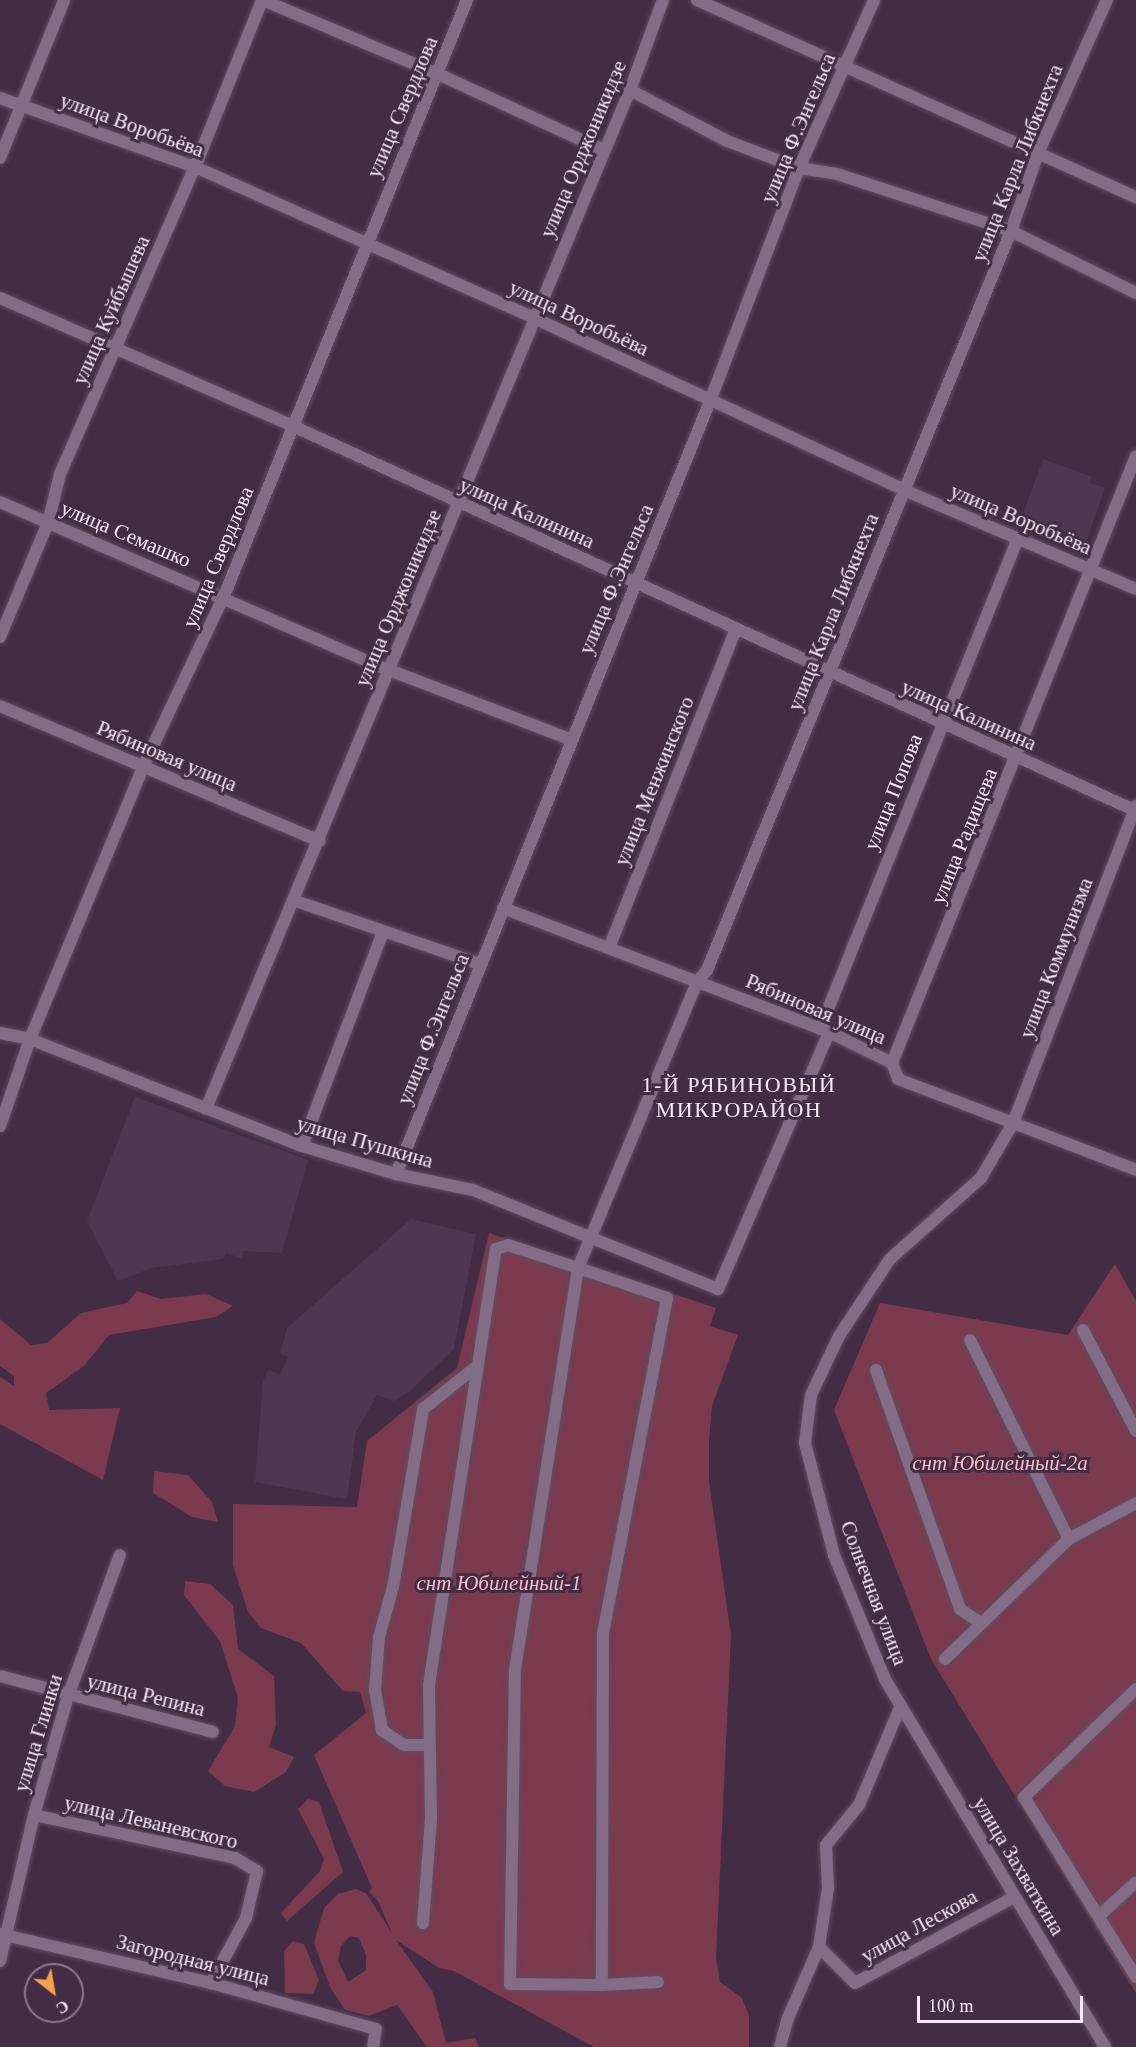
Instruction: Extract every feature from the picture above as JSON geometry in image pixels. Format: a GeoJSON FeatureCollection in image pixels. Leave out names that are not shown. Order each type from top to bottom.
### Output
{"type":"FeatureCollection","features":[{"type":"Feature","properties":{"kind":"street"},"geometry":{"type":"LineString","coordinates":[[0,158],[64,0]]}},
{"type":"Feature","properties":{"kind":"street"},"geometry":{"type":"LineString","coordinates":[[263,0],[438,74],[603,150]]}},
{"type":"Feature","properties":{"kind":"street","name":"улица Куйбышева"},"geometry":{"type":"LineString","coordinates":[[0,637],[48,523],[60,474],[195,167],[263,0]]}},
{"type":"Feature","properties":{"kind":"street","name":"улица Свердлова"},"geometry":{"type":"LineString","coordinates":[[0,1126],[30,1039],[143,767],[224,596],[295,427],[365,244],[467,0]]}},
{"type":"Feature","properties":{"kind":"street"},"geometry":{"type":"LineString","coordinates":[[655,0],[657,15]]}},
{"type":"Feature","properties":{"kind":"street","name":"улица Орджоникидзе"},"geometry":{"type":"LineString","coordinates":[[206,1109],[320,841],[603,150],[630,90],[663,0]]}},
{"type":"Feature","properties":{"kind":"street"},"geometry":{"type":"LineString","coordinates":[[697,0],[1039,151],[1136,197]]}},
{"type":"Feature","properties":{"kind":"street","name":"улица Ф.Энгельса"},"geometry":{"type":"LineString","coordinates":[[396,1174],[570,739],[710,400],[799,168],[874,0]]}},
{"type":"Feature","properties":{"kind":"street","name":"улица Карла Либкнехта"},"geometry":{"type":"LineString","coordinates":[[602,1985],[510,1984],[515,1670],[578,1268],[697,982],[707,970],[1011,231],[1039,151],[1107,0]]}},
{"type":"Feature","properties":{"kind":"street"},"geometry":{"type":"LineString","coordinates":[[630,90],[727,141],[799,168],[837,174],[1011,231],[1136,293]]}},
{"type":"Feature","properties":{"kind":"street","name":"улица Воробьёва"},"geometry":{"type":"LineString","coordinates":[[0,98],[195,167],[534,318],[904,490],[1136,589]]}},
{"type":"Feature","properties":{"kind":"street","name":"улица Калинина"},"geometry":{"type":"LineString","coordinates":[[0,298],[295,427],[829,674],[1135,809]]}},
{"type":"Feature","properties":{"kind":"street","name":"улица Радищева"},"geometry":{"type":"LineString","coordinates":[[892,1063],[1093,570],[1136,456]]}},
{"type":"Feature","properties":{"kind":"street","name":"улица Семашко"},"geometry":{"type":"LineString","coordinates":[[0,502],[224,596],[389,670],[570,739]]}},
{"type":"Feature","properties":{"kind":"street","name":"улица Попова"},"geometry":{"type":"LineString","coordinates":[[718,1289],[824,1030],[941,723],[1018,538]]}},
{"type":"Feature","properties":{"kind":"street","name":"улица Менжинского"},"geometry":{"type":"LineString","coordinates":[[609,948],[736,629]]}},
{"type":"Feature","properties":{"kind":"street","name":"Рябиновая улица"},"geometry":{"type":"LineString","coordinates":[[0,706],[320,841]]}},
{"type":"Feature","properties":{"kind":"street","name":"улица Коммунизма"},"geometry":{"type":"LineString","coordinates":[[1013,1123],[1135,809]]}},
{"type":"Feature","properties":{"kind":"street"},"geometry":{"type":"LineString","coordinates":[[293,900],[480,964]]}},
{"type":"Feature","properties":{"kind":"street","name":"Рябиновая улица"},"geometry":{"type":"LineString","coordinates":[[503,908],[824,1030],[892,1063],[898,1080],[1136,1170]]}},
{"type":"Feature","properties":{"kind":"street"},"geometry":{"type":"LineString","coordinates":[[302,1146],[383,932]]}},
{"type":"Feature","properties":{"kind":"street","name":"улица Пушкина"},"geometry":{"type":"LineString","coordinates":[[0,1033],[30,1039],[302,1146],[396,1174],[473,1190],[718,1289]]}},
{"type":"Feature","properties":{"kind":"street","name":"Солнечная улица"},"geometry":{"type":"LineString","coordinates":[[901,1705],[885,1678],[834,1555],[805,1443],[811,1395],[839,1336],[890,1259],[981,1178],[1013,1123]]}},
{"type":"Feature","properties":{"kind":"street"},"geometry":{"type":"LineString","coordinates":[[423,1923],[431,1818],[429,1685],[476,1367],[496,1249],[508,1245],[667,1298],[603,1634],[602,1985],[658,1982]]}},
{"type":"Feature","properties":{"kind":"street"},"geometry":{"type":"LineString","coordinates":[[1083,1330],[1136,1431]]}},
{"type":"Feature","properties":{"kind":"street"},"geometry":{"type":"LineString","coordinates":[[970,1340],[1069,1539]]}},
{"type":"Feature","properties":{"kind":"street"},"geometry":{"type":"LineString","coordinates":[[429,1745],[404,1745],[382,1730],[375,1690],[379,1637],[393,1587],[423,1409],[476,1367]]}},
{"type":"Feature","properties":{"kind":"street"},"geometry":{"type":"LineString","coordinates":[[876,1370],[960,1609],[980,1622]]}},
{"type":"Feature","properties":{"kind":"street"},"geometry":{"type":"LineString","coordinates":[[945,1659],[980,1622],[1069,1539],[1136,1503]]}},
{"type":"Feature","properties":{"kind":"street","name":"улица Глинки"},"geometry":{"type":"LineString","coordinates":[[0,1961],[3,1934],[68,1695],[120,1556]]}},
{"type":"Feature","properties":{"kind":"street","name":"улица Репина"},"geometry":{"type":"LineString","coordinates":[[0,1676],[213,1732]]}},
{"type":"Feature","properties":{"kind":"street"},"geometry":{"type":"LineString","coordinates":[[1136,1689],[1024,1797],[1136,1977]]}},
{"type":"Feature","properties":{"kind":"street"},"geometry":{"type":"LineString","coordinates":[[780,2047],[788,2018],[819,1947],[828,1888],[826,1845],[859,1805],[901,1705]]}},
{"type":"Feature","properties":{"kind":"street","name":"улица Захваткина"},"geometry":{"type":"LineString","coordinates":[[901,1705],[1099,2045]]}},
{"type":"Feature","properties":{"kind":"street","name":"улица Леваневского"},"geometry":{"type":"LineString","coordinates":[[34,1815],[235,1858],[257,1871],[246,1918],[211,1983]]}},
{"type":"Feature","properties":{"kind":"street"},"geometry":{"type":"LineString","coordinates":[[1099,1916],[1136,1882]]}},
{"type":"Feature","properties":{"kind":"street","name":"улица Лескова"},"geometry":{"type":"LineString","coordinates":[[819,1947],[855,1983],[1014,1896]]}},
{"type":"Feature","properties":{"kind":"street","name":"Загородная улица"},"geometry":{"type":"LineString","coordinates":[[3,1934],[211,1983],[376,2029],[373,2047]]}},
{"type":"Feature","properties":{"kind":"shaded area"},"geometry":{"type":"Polygon","coordinates":[[[1043,459],[1092,477],[1090,483],[1105,488],[1086,542],[1021,519],[1043,459]]]}},
{"type":"Feature","properties":{"kind":"shaded area"},"geometry":{"type":"Polygon","coordinates":[[[135,1097],[308,1160],[282,1253],[244,1251],[241,1258],[226,1253],[223,1259],[152,1268],[118,1281],[87,1221],[135,1097]]]}},
{"type":"Feature","properties":{"kind":"shaded area"},"geometry":{"type":"Polygon","coordinates":[[[411,1219],[476,1234],[454,1349],[408,1393],[394,1401],[377,1395],[356,1432],[347,1499],[255,1482],[263,1381],[268,1370],[280,1374],[288,1357],[280,1354],[287,1328],[411,1219]]]}},
{"type":"Feature","properties":{"kind":"green space","name":"снт Юбилейный-1"},"geometry":{"type":"Polygon","coordinates":[[[489,1233],[716,1308],[710,1326],[738,1335],[712,1406],[709,1440],[709,1482],[731,1635],[716,1958],[720,1982],[742,1998],[749,2016],[749,2047],[594,2047],[454,1971],[439,1968],[396,1940],[433,1992],[446,2043],[475,2038],[479,2047],[427,2047],[397,2005],[369,2016],[345,2010],[330,1987],[314,1943],[324,1908],[338,1894],[356,1889],[366,1893],[392,1933],[378,1901],[369,1892],[372,1888],[314,1755],[366,1713],[360,1692],[343,1691],[301,1643],[261,1628],[248,1612],[233,1565],[233,1504],[357,1507],[367,1441],[457,1368],[489,1233]],[[350,1936],[341,1946],[338,1960],[348,1982],[366,1970],[366,1955],[359,1938],[350,1936]]]}},
{"type":"Feature","properties":{"kind":"green space","name":"снт Юбилейный-2а"},"geometry":{"type":"Polygon","coordinates":[[[1115,1264],[1136,1301],[1136,1993],[931,1659],[834,1410],[880,1303],[1068,1335],[1115,1264]]]}},
{"type":"Feature","properties":{"kind":"green space"},"geometry":{"type":"Polygon","coordinates":[[[137,1291],[161,1299],[206,1294],[233,1306],[216,1317],[109,1335],[84,1366],[46,1393],[49,1410],[120,1408],[103,1480],[0,1424],[0,1377],[14,1386],[14,1376],[0,1366],[0,1319],[31,1345],[47,1343],[81,1313],[127,1303],[137,1291]]]}},
{"type":"Feature","properties":{"kind":"green space"},"geometry":{"type":"Polygon","coordinates":[[[154,1471],[188,1475],[212,1502],[218,1522],[192,1517],[153,1493],[154,1471]]]}},
{"type":"Feature","properties":{"kind":"green space"},"geometry":{"type":"Polygon","coordinates":[[[185,1581],[210,1584],[233,1605],[238,1649],[274,1676],[276,1725],[269,1747],[294,1757],[286,1772],[254,1792],[225,1786],[208,1771],[235,1726],[238,1698],[220,1641],[184,1595],[185,1581]]]}},
{"type":"Feature","properties":{"kind":"green space"},"geometry":{"type":"Polygon","coordinates":[[[308,1799],[319,1802],[343,1872],[287,1921],[281,1913],[320,1871],[324,1859],[298,1809],[308,1799]]]}},
{"type":"Feature","properties":{"kind":"green space"},"geometry":{"type":"Polygon","coordinates":[[[293,1941],[304,1944],[319,1980],[313,1994],[285,1993],[284,1951],[293,1941]]]}},
{"type":"Feature","properties":{"kind":"district","name":"1-Й РЯБИНОВЫЙ МИКРОРАЙОН"},"geometry":{"type":"Point","coordinates":[739,1096]}}]}
